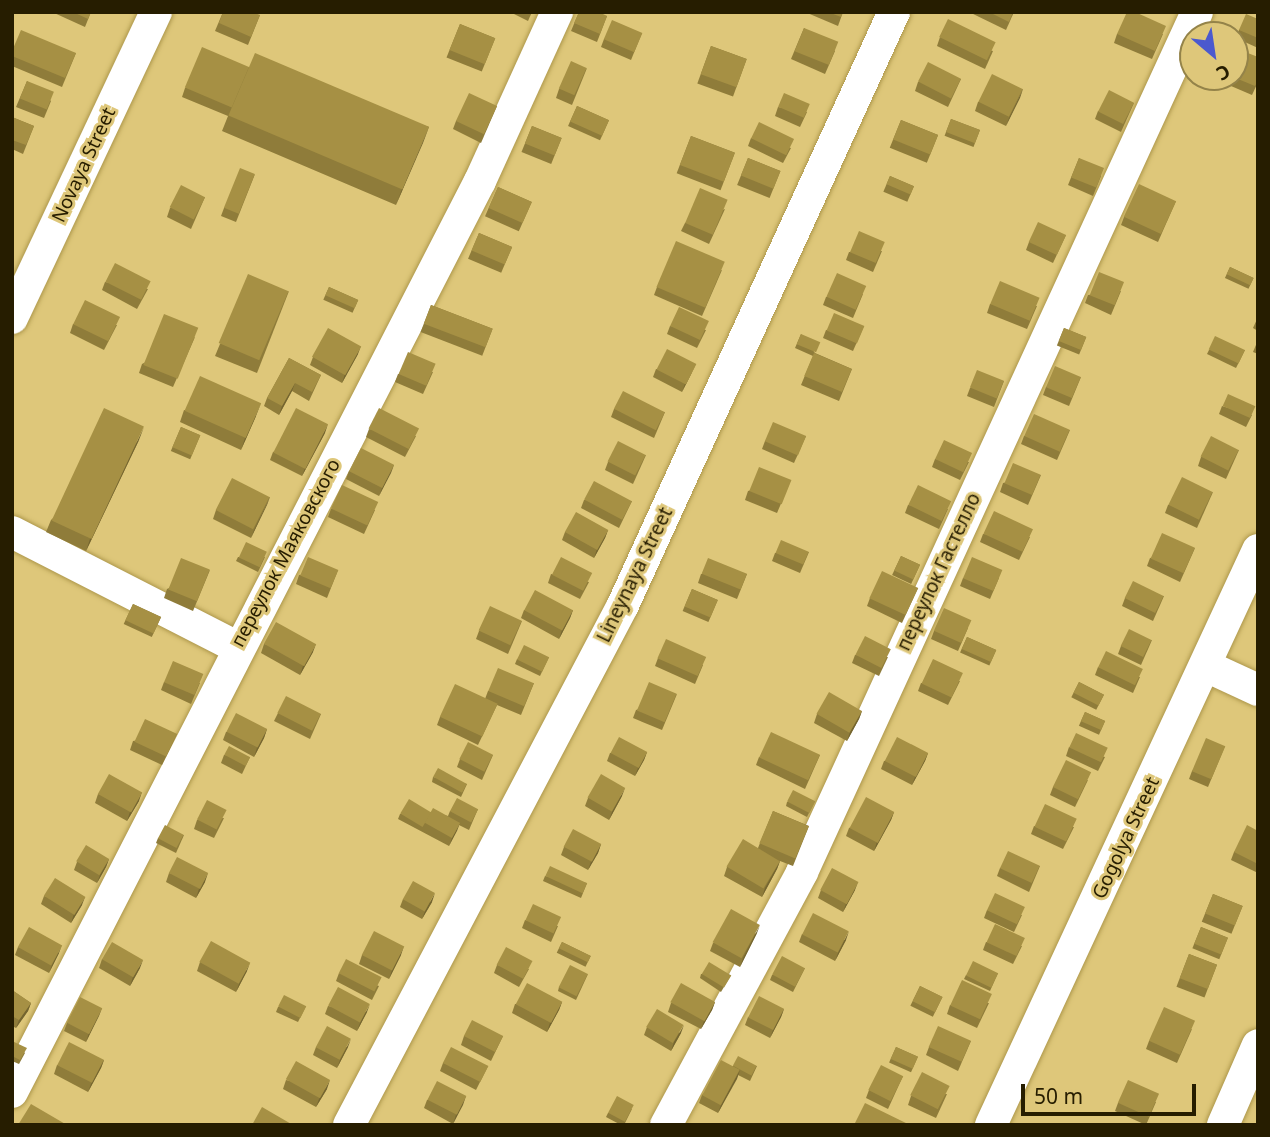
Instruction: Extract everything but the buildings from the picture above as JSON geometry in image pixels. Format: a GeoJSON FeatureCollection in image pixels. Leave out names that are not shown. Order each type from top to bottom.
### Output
{"type":"FeatureCollection","features":[{"type":"Feature","properties":{"kind":"street","name":"Novaya Street"},"geometry":{"type":"LineString","coordinates":[[12,318],[156,12]]}},
{"type":"Feature","properties":{"kind":"street","name":"переулок Маяковского"},"geometry":{"type":"LineString","coordinates":[[12,1092],[237,647],[480,181],[557,12]]}},
{"type":"Feature","properties":{"kind":"street","name":"Lineynaya Street"},"geometry":{"type":"LineString","coordinates":[[349,1125],[623,605],[894,12]]}},
{"type":"Feature","properties":{"kind":"street","name":"переулок Гастелло"},"geometry":{"type":"LineString","coordinates":[[666,1125],[802,872],[1197,12]]}},
{"type":"Feature","properties":{"kind":"street"},"geometry":{"type":"LineString","coordinates":[[12,531],[237,647]]}},
{"type":"Feature","properties":{"kind":"street","name":"Gogolya Street"},"geometry":{"type":"LineString","coordinates":[[991,1125],[1258,550]]}},
{"type":"Feature","properties":{"kind":"street"},"geometry":{"type":"LineString","coordinates":[[1206,666],[1258,690]]}},
{"type":"Feature","properties":{"kind":"street"},"geometry":{"type":"LineString","coordinates":[[1223,1125],[1258,1045]]}}]}
